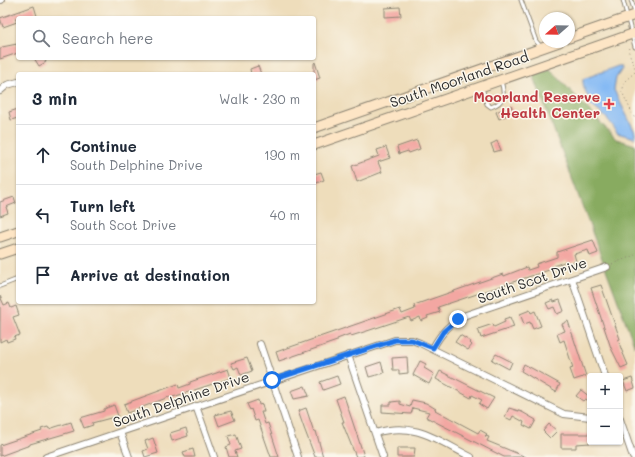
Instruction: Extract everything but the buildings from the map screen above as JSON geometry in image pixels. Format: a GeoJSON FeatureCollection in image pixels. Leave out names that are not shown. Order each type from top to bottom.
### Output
{"type":"FeatureCollection","features":[{"type":"Feature","properties":{"kind":"main road"},"geometry":{"type":"LineString","coordinates":[[575,36],[632,15]]}},
{"type":"Feature","properties":{"kind":"main road","name":"South Moorland Road"},"geometry":{"type":"LineString","coordinates":[[316,144],[633,34]]}},
{"type":"Feature","properties":{"kind":"main road","name":"South Moorland Road"},"geometry":{"type":"LineString","coordinates":[[316,127],[543,48]]}},
{"type":"Feature","properties":{"kind":"main road"},"geometry":{"type":"LineString","coordinates":[[366,109],[372,124]]}},
{"type":"Feature","properties":{"kind":"main road"},"geometry":{"type":"LineString","coordinates":[[0,237],[16,232]]}},
{"type":"Feature","properties":{"kind":"main road"},"geometry":{"type":"LineString","coordinates":[[0,254],[16,250]]}},
{"type":"Feature","properties":{"kind":"street"},"geometry":{"type":"LineString","coordinates":[[0,91],[7,85],[16,83]]}},
{"type":"Feature","properties":{"kind":"street","name":"South Scot Drive"},"geometry":{"type":"LineString","coordinates":[[433,348],[443,332],[458,319],[607,268]]}},
{"type":"Feature","properties":{"kind":"street"},"geometry":{"type":"LineString","coordinates":[[572,279],[604,373]]}},
{"type":"Feature","properties":{"kind":"street","name":"South Delphine Drive"},"geometry":{"type":"LineString","coordinates":[[47,457],[272,380],[395,340],[412,340],[433,348],[564,414],[587,417]]}},
{"type":"Feature","properties":{"kind":"street"},"geometry":{"type":"LineString","coordinates":[[260,344],[298,457]]}},
{"type":"Feature","properties":{"kind":"street"},"geometry":{"type":"LineString","coordinates":[[348,355],[383,457]]}},
{"type":"Feature","properties":{"kind":"street"},"geometry":{"type":"LineString","coordinates":[[196,406],[214,457]]}},
{"type":"Feature","properties":{"kind":"street"},"geometry":{"type":"LineString","coordinates":[[375,433],[394,428],[411,429],[471,457]]}},
{"type":"Feature","properties":{"kind":"street"},"geometry":{"type":"LineString","coordinates":[[623,429],[633,457]]}},
{"type":"Feature","properties":{"kind":"street"},"geometry":{"type":"LineString","coordinates":[[120,432],[129,457]]}},
{"type":"Feature","properties":{"kind":"lane"},"geometry":{"type":"LineString","coordinates":[[521,0],[536,41],[539,44]]}},
{"type":"Feature","properties":{"kind":"lane"},"geometry":{"type":"LineString","coordinates":[[623,0],[632,15]]}},
{"type":"Feature","properties":{"kind":"lane"},"geometry":{"type":"LineString","coordinates":[[631,0],[635,46]]}},
{"type":"Feature","properties":{"kind":"lane"},"geometry":{"type":"LineString","coordinates":[[482,86],[487,104],[491,107],[503,100],[504,96],[500,80]]}},
{"type":"Feature","properties":{"kind":"lane"},"geometry":{"type":"LineString","coordinates":[[0,286],[16,280]]}},
{"type":"Feature","properties":{"kind":"path"},"geometry":{"type":"LineString","coordinates":[[629,48],[628,50],[635,68]]}},
{"type":"Feature","properties":{"kind":"path"},"geometry":{"type":"LineString","coordinates":[[635,72],[625,81],[622,92],[635,119]]}},
{"type":"Feature","properties":{"kind":"path"},"geometry":{"type":"LineString","coordinates":[[607,268],[635,255]]}},
{"type":"Feature","properties":{"kind":"green space"},"geometry":{"type":"Polygon","coordinates":[[[550,69],[616,139],[635,145],[635,347],[533,74],[550,69]]]}},
{"type":"Feature","properties":{"kind":"water"},"geometry":{"type":"Polygon","coordinates":[[[621,66],[622,69],[616,78],[614,90],[635,132],[635,138],[617,133],[609,120],[589,104],[584,86],[583,79],[621,66]]]}},
{"type":"Feature","properties":{"kind":"place","name":"Moorland Reserve Health Center"},"geometry":{"type":"Point","coordinates":[609,104]}},
{"type":"Feature","properties":{"kind":"route"},"geometry":{"type":"LineString","coordinates":[[272,380],[395,340],[412,340],[433,348],[443,332],[450,324],[458,319]]}}]}
